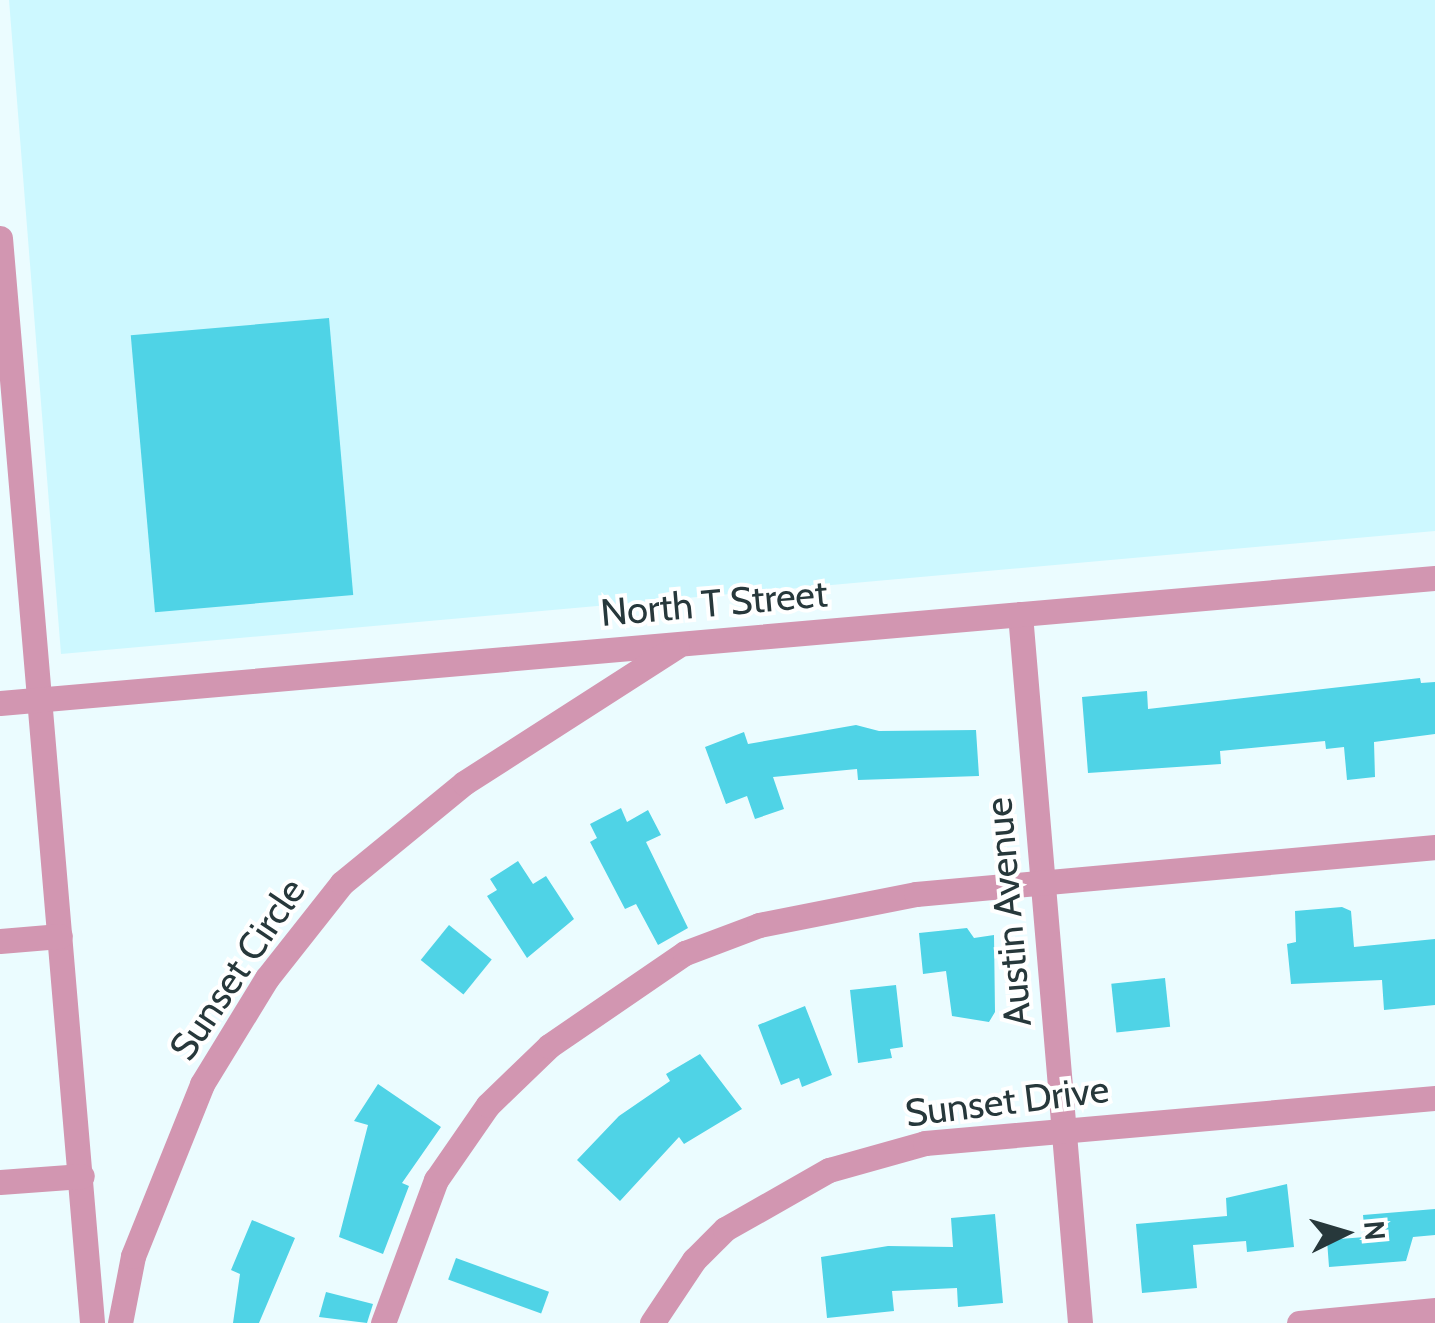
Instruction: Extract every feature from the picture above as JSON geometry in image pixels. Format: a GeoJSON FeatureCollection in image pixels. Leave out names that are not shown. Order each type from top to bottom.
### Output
{"type":"FeatureCollection","features":[{"type":"Feature","properties":{"kind":"street"},"geometry":{"type":"LineString","coordinates":[[0,238],[92,1323]]}},
{"type":"Feature","properties":{"kind":"street","name":"North T Street"},"geometry":{"type":"LineString","coordinates":[[0,703],[1435,578]]}},
{"type":"Feature","properties":{"kind":"street","name":"Austin Avenue"},"geometry":{"type":"LineString","coordinates":[[1020,614],[1080,1323]]}},
{"type":"Feature","properties":{"kind":"street","name":"Sunset Circle"},"geometry":{"type":"LineString","coordinates":[[120,1323],[134,1256],[202,1084],[267,978],[342,883],[464,783],[682,643]]}},
{"type":"Feature","properties":{"kind":"street"},"geometry":{"type":"LineString","coordinates":[[383,1323],[436,1180],[488,1106],[549,1046],[625,990],[685,953],[759,925],[916,894],[1044,888],[1435,847]]}},
{"type":"Feature","properties":{"kind":"street"},"geometry":{"type":"LineString","coordinates":[[0,941],[60,936]]}},
{"type":"Feature","properties":{"kind":"street","name":"Sunset Drive"},"geometry":{"type":"LineString","coordinates":[[652,1323],[694,1260],[726,1229],[802,1181],[925,1143],[1435,1098]]}},
{"type":"Feature","properties":{"kind":"street"},"geometry":{"type":"LineString","coordinates":[[0,1182],[82,1176]]}},
{"type":"Feature","properties":{"kind":"street"},"geometry":{"type":"LineString","coordinates":[[1299,1323],[1435,1310]]}},
{"type":"Feature","properties":{"kind":"shaded area"},"geometry":{"type":"Polygon","coordinates":[[[9,0],[1435,0],[1435,531],[61,654],[9,0]]]}},
{"type":"Feature","properties":{"kind":"building"},"geometry":{"type":"Polygon","coordinates":[[[329,318],[353,595],[155,612],[131,335],[329,318]]]}},
{"type":"Feature","properties":{"kind":"building"},"geometry":{"type":"Polygon","coordinates":[[[1420,678],[1421,683],[1435,682],[1435,734],[1374,742],[1375,777],[1347,780],[1344,747],[1326,749],[1325,741],[1220,751],[1221,764],[1088,773],[1082,697],[1147,691],[1148,709],[1420,678]]]}},
{"type":"Feature","properties":{"kind":"building"},"geometry":{"type":"Polygon","coordinates":[[[856,725],[879,731],[976,730],[979,776],[858,780],[857,769],[773,777],[784,809],[755,819],[747,796],[726,804],[705,747],[744,732],[748,744],[856,725]]]}},
{"type":"Feature","properties":{"kind":"building"},"geometry":{"type":"Polygon","coordinates":[[[621,808],[627,822],[648,810],[661,835],[646,842],[688,928],[658,945],[636,904],[625,909],[590,842],[597,838],[590,824],[621,808]]]}},
{"type":"Feature","properties":{"kind":"building"},"geometry":{"type":"Polygon","coordinates":[[[518,861],[533,884],[546,876],[574,919],[527,958],[487,896],[497,890],[490,879],[518,861]]]}},
{"type":"Feature","properties":{"kind":"building"},"geometry":{"type":"Polygon","coordinates":[[[1342,907],[1351,911],[1354,947],[1435,939],[1435,1005],[1384,1010],[1382,980],[1291,984],[1287,944],[1296,942],[1295,911],[1342,907]]]}},
{"type":"Feature","properties":{"kind":"building"},"geometry":{"type":"Polygon","coordinates":[[[449,925],[492,960],[463,995],[421,960],[449,925]]]}},
{"type":"Feature","properties":{"kind":"building"},"geometry":{"type":"Polygon","coordinates":[[[967,928],[974,938],[994,935],[995,1012],[989,1022],[952,1016],[946,971],[923,974],[919,933],[967,928]]]}},
{"type":"Feature","properties":{"kind":"building"},"geometry":{"type":"Polygon","coordinates":[[[1165,978],[1170,1027],[1116,1032],[1111,984],[1165,978]]]}},
{"type":"Feature","properties":{"kind":"building"},"geometry":{"type":"Polygon","coordinates":[[[896,985],[903,1047],[890,1049],[892,1058],[858,1063],[850,990],[896,985]]]}},
{"type":"Feature","properties":{"kind":"building"},"geometry":{"type":"Polygon","coordinates":[[[805,1006],[832,1075],[802,1087],[799,1078],[781,1085],[758,1025],[805,1006]]]}},
{"type":"Feature","properties":{"kind":"building"},"geometry":{"type":"Polygon","coordinates":[[[700,1054],[742,1109],[684,1144],[679,1137],[620,1201],[577,1160],[619,1116],[670,1081],[666,1074],[700,1054]]]}},
{"type":"Feature","properties":{"kind":"building"},"geometry":{"type":"Polygon","coordinates":[[[378,1084],[441,1127],[402,1183],[409,1186],[383,1254],[339,1237],[368,1125],[354,1121],[378,1084]]]}},
{"type":"Feature","properties":{"kind":"building"},"geometry":{"type":"Polygon","coordinates":[[[1287,1184],[1294,1247],[1247,1252],[1246,1241],[1193,1245],[1197,1288],[1142,1293],[1136,1224],[1227,1216],[1226,1198],[1287,1184]]]}},
{"type":"Feature","properties":{"kind":"building"},"geometry":{"type":"Polygon","coordinates":[[[1435,1209],[1435,1235],[1413,1237],[1406,1261],[1329,1267],[1327,1240],[1365,1237],[1363,1215],[1435,1209]]]}},
{"type":"Feature","properties":{"kind":"building"},"geometry":{"type":"Polygon","coordinates":[[[995,1214],[1003,1303],[958,1307],[957,1288],[892,1291],[894,1311],[827,1318],[821,1257],[888,1246],[953,1247],[951,1218],[995,1214]]]}},
{"type":"Feature","properties":{"kind":"building"},"geometry":{"type":"Polygon","coordinates":[[[252,1220],[295,1238],[259,1323],[233,1323],[240,1274],[231,1270],[252,1220]]]}},
{"type":"Feature","properties":{"kind":"building"},"geometry":{"type":"Polygon","coordinates":[[[456,1258],[549,1292],[541,1313],[448,1280],[456,1258]]]}},
{"type":"Feature","properties":{"kind":"building"},"geometry":{"type":"Polygon","coordinates":[[[326,1292],[373,1304],[367,1323],[319,1317],[326,1292]]]}}]}
